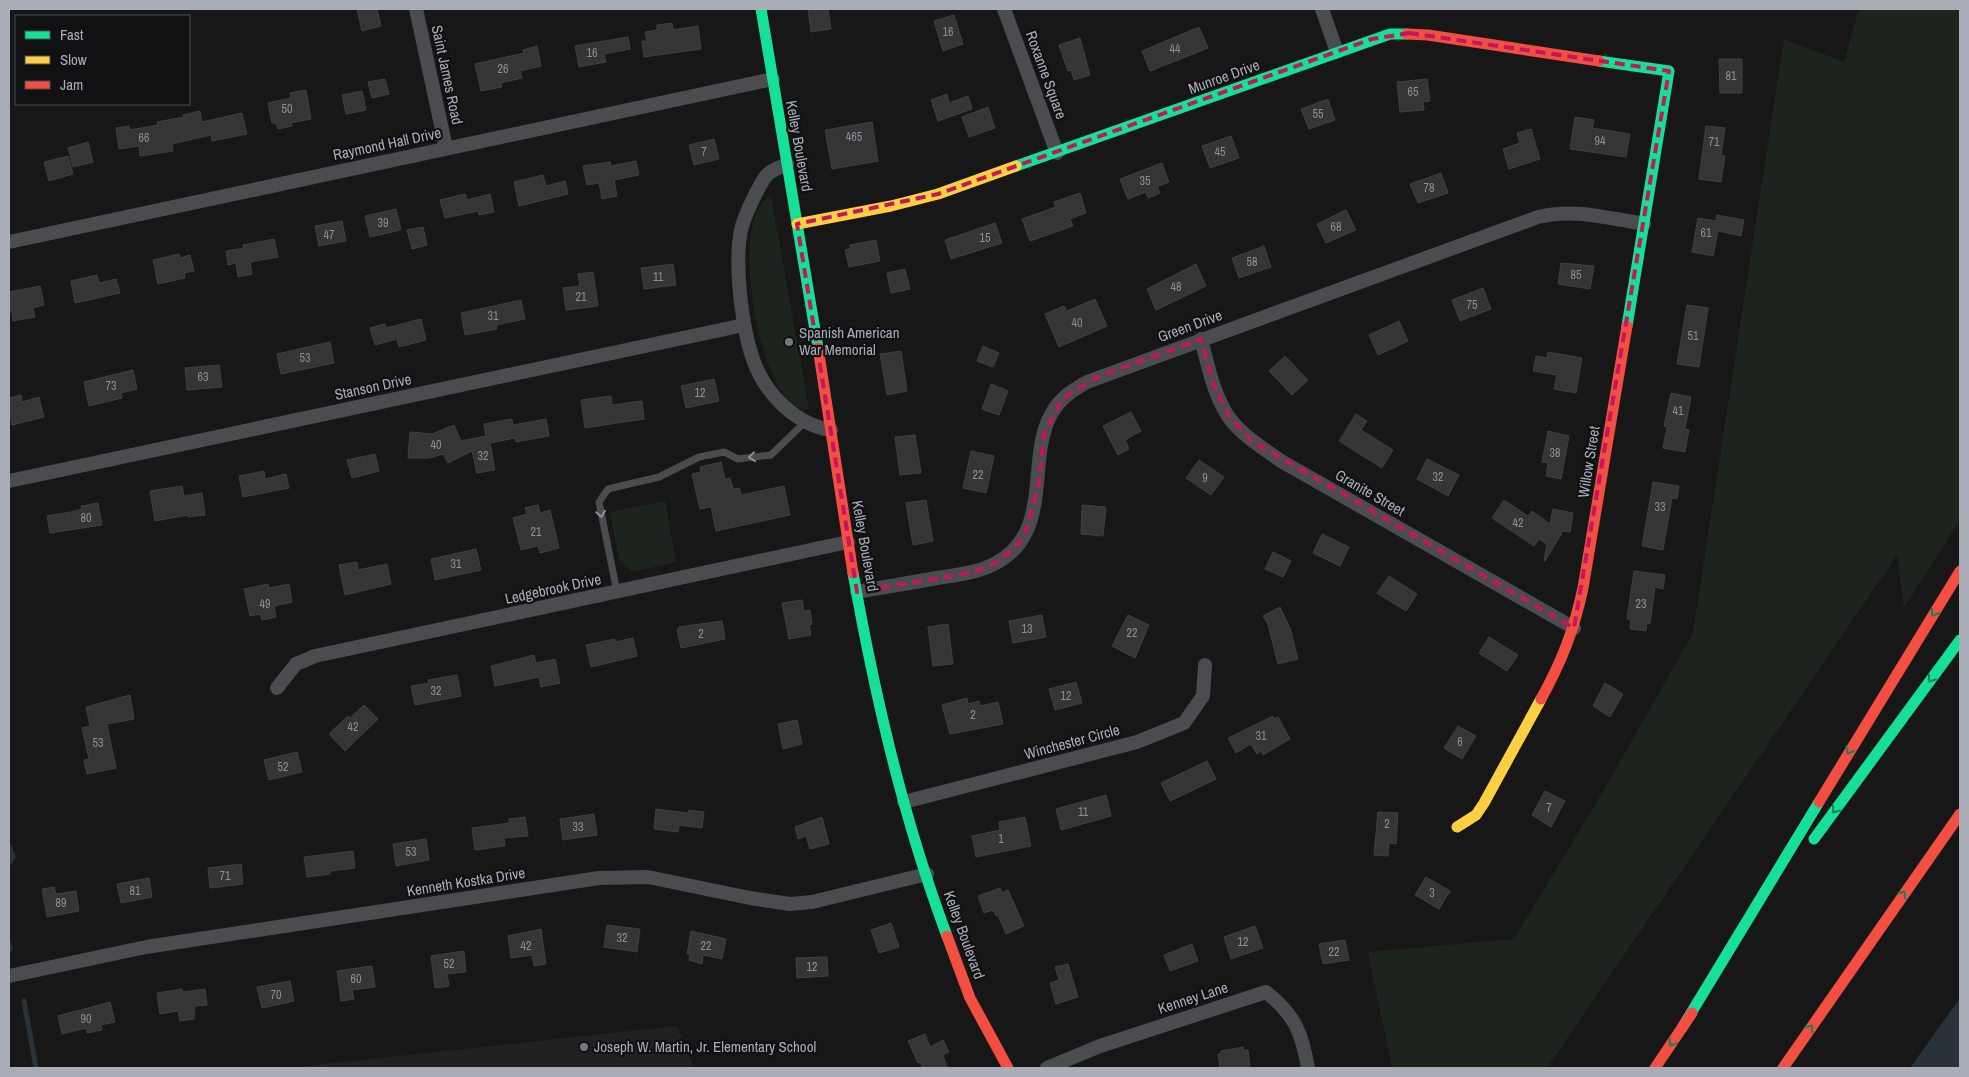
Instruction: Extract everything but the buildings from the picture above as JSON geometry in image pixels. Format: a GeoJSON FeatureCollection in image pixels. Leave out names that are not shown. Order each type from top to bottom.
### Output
{"type":"FeatureCollection","features":[{"type":"Feature","properties":{"kind":"main road","name":"Kelley Boulevard"},"geometry":{"type":"LineString","coordinates":[[761,9],[867,652],[904,802],[927,874],[970,998],[1008,1068]]}},
{"type":"Feature","properties":{"kind":"main road","name":"Munroe Drive"},"geometry":{"type":"LineString","coordinates":[[797,224],[891,206],[938,194],[1390,34],[1409,33],[1669,71]]}},
{"type":"Feature","properties":{"kind":"main road","name":"Willow Street"},"geometry":{"type":"LineString","coordinates":[[1457,827],[1476,815],[1484,803],[1558,669],[1574,628],[1583,588],[1669,71]]}},
{"type":"Feature","properties":{"kind":"main road"},"geometry":{"type":"LineString","coordinates":[[1656,1068],[1960,571]]}},
{"type":"Feature","properties":{"kind":"main road"},"geometry":{"type":"LineString","coordinates":[[1809,846],[1960,640]]}},
{"type":"Feature","properties":{"kind":"main road"},"geometry":{"type":"LineString","coordinates":[[1783,1068],[1960,814]]}},
{"type":"Feature","properties":{"kind":"main road"},"geometry":{"type":"LineString","coordinates":[[1682,1028],[1794,867]]}},
{"type":"Feature","properties":{"kind":"street","name":"Saint James Road"},"geometry":{"type":"LineString","coordinates":[[416,9],[446,148]]}},
{"type":"Feature","properties":{"kind":"street","name":"Roxanne Square"},"geometry":{"type":"LineString","coordinates":[[1004,9],[1057,152]]}},
{"type":"Feature","properties":{"kind":"street"},"geometry":{"type":"LineString","coordinates":[[1322,9],[1337,52]]}},
{"type":"Feature","properties":{"kind":"street","name":"Raymond Hall Drive"},"geometry":{"type":"LineString","coordinates":[[9,242],[773,79]]}},
{"type":"Feature","properties":{"kind":"street"},"geometry":{"type":"LineString","coordinates":[[787,164],[767,174],[752,201],[741,230],[739,254],[744,325],[755,364],[770,390],[794,416],[816,428],[831,430]]}},
{"type":"Feature","properties":{"kind":"street","name":"Green Drive"},"geometry":{"type":"LineString","coordinates":[[857,592],[974,572],[998,562],[1020,542],[1027,528],[1037,491],[1044,434],[1054,410],[1063,398],[1099,376],[1552,213],[1580,213],[1644,224]]}},
{"type":"Feature","properties":{"kind":"street","name":"Stanson Drive"},"geometry":{"type":"LineString","coordinates":[[9,481],[744,325]]}},
{"type":"Feature","properties":{"kind":"street","name":"Granite Street"},"geometry":{"type":"LineString","coordinates":[[1201,339],[1214,386],[1229,416],[1252,441],[1281,461],[1574,628]]}},
{"type":"Feature","properties":{"kind":"street","name":"Ledgebrook Drive"},"geometry":{"type":"LineString","coordinates":[[277,688],[296,664],[315,656],[848,542]]}},
{"type":"Feature","properties":{"kind":"street","name":"Winchester Circle"},"geometry":{"type":"LineString","coordinates":[[904,802],[1138,742],[1184,723],[1203,696],[1205,664]]}},
{"type":"Feature","properties":{"kind":"street","name":"Kenneth Kostka Drive"},"geometry":{"type":"LineString","coordinates":[[9,976],[146,947],[599,878],[648,877],[760,900],[790,904],[812,902],[927,874]]}},
{"type":"Feature","properties":{"kind":"street","name":"Kenney Lane"},"geometry":{"type":"LineString","coordinates":[[1047,1068],[1100,1046],[1266,992],[1285,1008],[1303,1038],[1308,1068]]}},
{"type":"Feature","properties":{"kind":"lane"},"geometry":{"type":"LineString","coordinates":[[617,592],[599,502],[608,489],[659,477],[699,457],[724,452],[738,459],[771,455],[805,422]]}},
{"type":"Feature","properties":{"kind":"highlighted area"},"geometry":{"type":"Polygon","coordinates":[[[1409,33],[1669,71],[1574,628],[1252,441],[1229,416],[1214,386],[1201,339],[1099,376],[1063,398],[1044,434],[1039,483],[1027,528],[1020,542],[998,562],[974,572],[857,592],[797,224],[938,194],[1372,39],[1409,33]]]}},
{"type":"Feature","properties":{"kind":"shaded area"},"geometry":{"type":"Polygon","coordinates":[[[1859,9],[1960,9],[1960,520],[1904,608],[1897,555],[1547,1068],[1392,1068],[1368,952],[1514,939],[1605,788],[1693,633],[1784,39],[1844,62],[1859,9]]]}},
{"type":"Feature","properties":{"kind":"shaded area"},"geometry":{"type":"Polygon","coordinates":[[[771,196],[809,409],[792,404],[777,383],[764,352],[755,314],[750,275],[750,240],[757,212],[771,196]]]}},
{"type":"Feature","properties":{"kind":"shaded area"},"geometry":{"type":"Polygon","coordinates":[[[665,501],[676,562],[633,572],[619,560],[610,512],[665,501]]]}},
{"type":"Feature","properties":{"kind":"shaded area"},"geometry":{"type":"Polygon","coordinates":[[[1960,998],[1960,1068],[1910,1068],[1960,998]]]}},
{"type":"Feature","properties":{"kind":"shaded area","name":"Joseph W. Martin, Jr. Elementary School"},"geometry":{"type":"Polygon","coordinates":[[[677,1026],[694,1068],[288,1068],[677,1026]]]}},
{"type":"Feature","properties":{"kind":"waterway"},"geometry":{"type":"LineString","coordinates":[[9,846],[13,857],[9,863]]}},
{"type":"Feature","properties":{"kind":"waterway"},"geometry":{"type":"LineString","coordinates":[[9,944],[10,949]]}},
{"type":"Feature","properties":{"kind":"waterway"},"geometry":{"type":"LineString","coordinates":[[24,1001],[36,1068]]}},
{"type":"Feature","properties":{"kind":"traffic: fast"},"geometry":{"type":"LineString","coordinates":[[761,9],[818,348]]}},
{"type":"Feature","properties":{"kind":"traffic: fast"},"geometry":{"type":"LineString","coordinates":[[1016,166],[1390,34],[1407,34]]}},
{"type":"Feature","properties":{"kind":"traffic: fast"},"geometry":{"type":"LineString","coordinates":[[1599,61],[1669,71],[1627,326]]}},
{"type":"Feature","properties":{"kind":"traffic: fast"},"geometry":{"type":"LineString","coordinates":[[853,573],[871,665],[892,756],[917,847],[947,936]]}},
{"type":"Feature","properties":{"kind":"traffic: fast"},"geometry":{"type":"LineString","coordinates":[[1814,839],[1960,640]]}},
{"type":"Feature","properties":{"kind":"traffic: fast"},"geometry":{"type":"LineString","coordinates":[[1682,1028],[1819,802]]}},
{"type":"Feature","properties":{"kind":"traffic: slow"},"geometry":{"type":"LineString","coordinates":[[797,224],[891,206],[938,194],[1016,166]]}},
{"type":"Feature","properties":{"kind":"traffic: slow"},"geometry":{"type":"LineString","coordinates":[[1457,827],[1476,815],[1484,803],[1541,699]]}},
{"type":"Feature","properties":{"kind":"traffic: jam"},"geometry":{"type":"LineString","coordinates":[[1407,34],[1428,35],[1599,61]]}},
{"type":"Feature","properties":{"kind":"traffic: jam"},"geometry":{"type":"LineString","coordinates":[[1541,699],[1566,645],[1576,618],[1583,588],[1627,326]]}},
{"type":"Feature","properties":{"kind":"traffic: jam"},"geometry":{"type":"LineString","coordinates":[[818,348],[853,573]]}},
{"type":"Feature","properties":{"kind":"traffic: jam"},"geometry":{"type":"LineString","coordinates":[[1819,802],[1960,571]]}},
{"type":"Feature","properties":{"kind":"traffic: jam"},"geometry":{"type":"LineString","coordinates":[[1783,1068],[1960,814]]}},
{"type":"Feature","properties":{"kind":"traffic: jam"},"geometry":{"type":"LineString","coordinates":[[947,936],[970,998],[1008,1068]]}},
{"type":"Feature","properties":{"kind":"traffic: jam"},"geometry":{"type":"LineString","coordinates":[[1655,1068],[1692,1013]]}},
{"type":"Feature","properties":{"kind":"place","name":"Spanish American War Memorial"},"geometry":{"type":"Point","coordinates":[789,342]}},
{"type":"Feature","properties":{"kind":"place","name":"Joseph W. Martin, Jr. Elementary School"},"geometry":{"type":"Point","coordinates":[584,1047]}}]}
